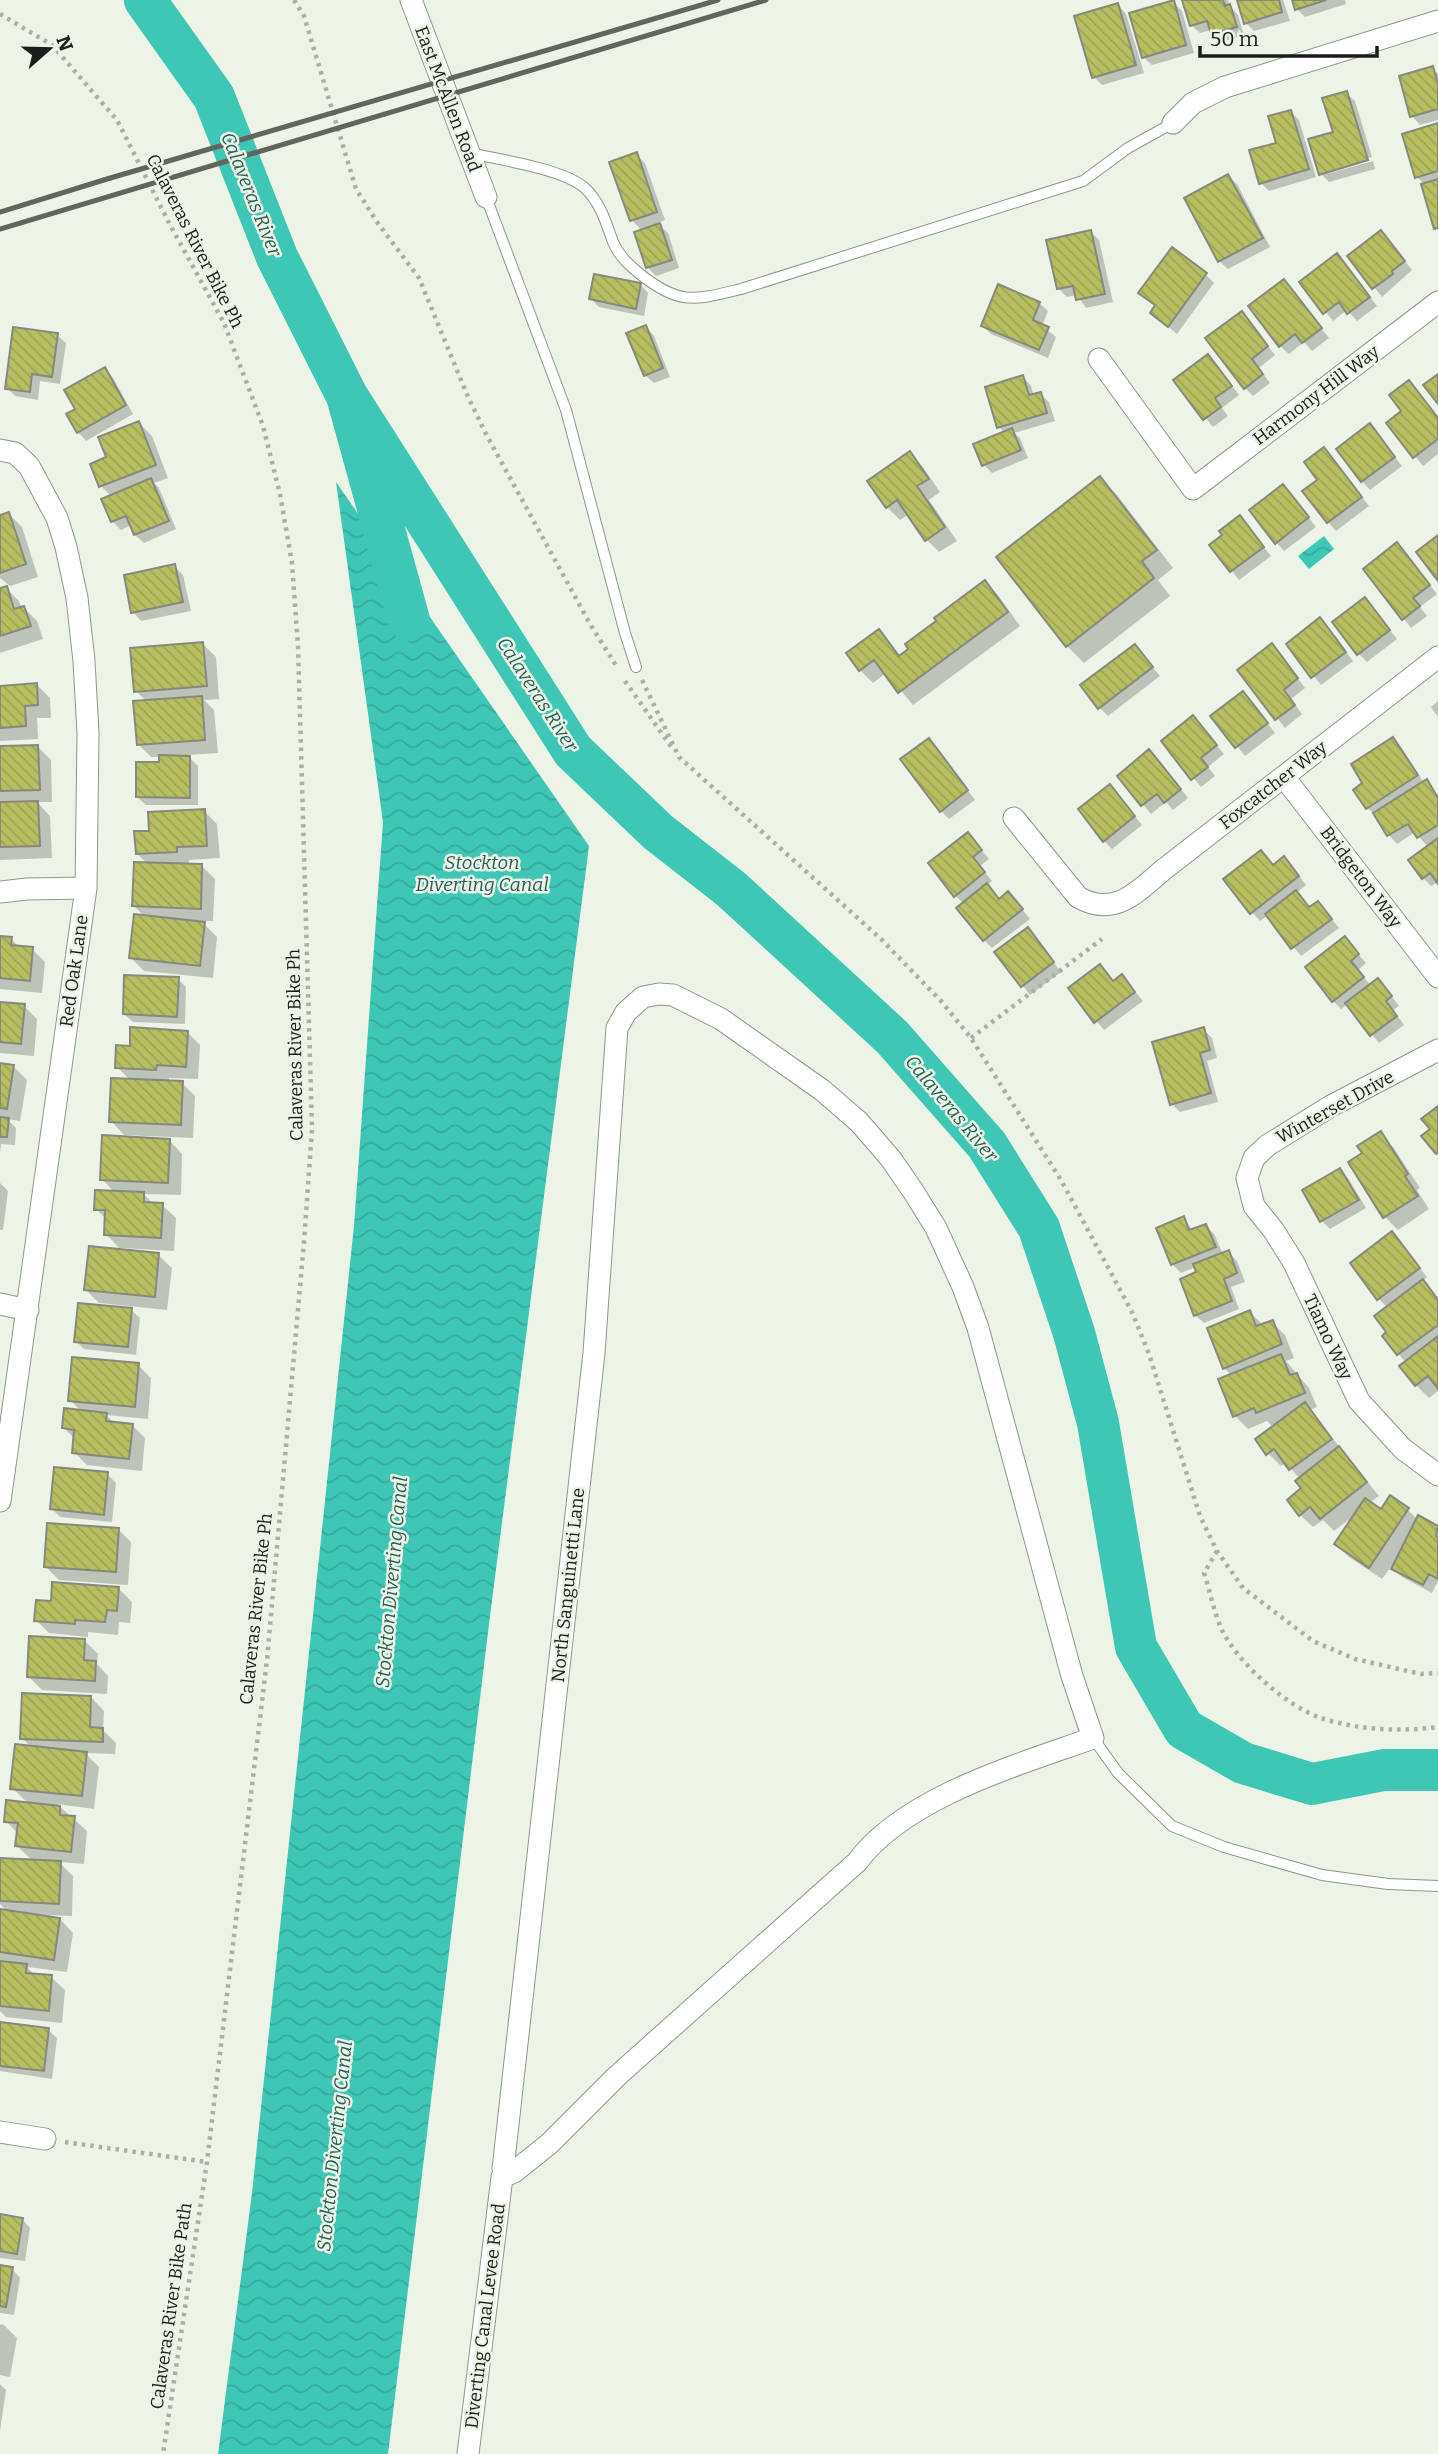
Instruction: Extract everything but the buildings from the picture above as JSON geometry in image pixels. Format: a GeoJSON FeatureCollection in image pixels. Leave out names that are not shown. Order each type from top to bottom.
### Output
{"type":"FeatureCollection","features":[{"type":"Feature","properties":{"kind":"street","name":"East McAllen Road"},"geometry":{"type":"LineString","coordinates":[[411,0],[486,197]]}},
{"type":"Feature","properties":{"kind":"street"},"geometry":{"type":"LineString","coordinates":[[1173,124],[1193,103],[1225,87],[1438,21]]}},
{"type":"Feature","properties":{"kind":"street","name":"Harmony Hill Way"},"geometry":{"type":"LineString","coordinates":[[1099,359],[1194,489],[1438,302]]}},
{"type":"Feature","properties":{"kind":"street","name":"Red Oak Lane"},"geometry":{"type":"LineString","coordinates":[[0,1501],[86,888],[88,733],[77,598],[66,547],[57,518],[29,466],[8,452]]}},
{"type":"Feature","properties":{"kind":"street","name":"Foxcatcher Way"},"geometry":{"type":"LineString","coordinates":[[1014,818],[1078,897],[1090,904],[1122,902],[1438,657]]}},
{"type":"Feature","properties":{"kind":"street","name":"Bridgeton Way"},"geometry":{"type":"LineString","coordinates":[[1284,777],[1438,977]]}},
{"type":"Feature","properties":{"kind":"street"},"geometry":{"type":"LineString","coordinates":[[0,892],[27,888],[86,888]]}},
{"type":"Feature","properties":{"kind":"street","name":"North Sanguinetti Lane"},"geometry":{"type":"LineString","coordinates":[[505,2176],[503,2169],[594,1353],[617,1028],[626,1012],[643,997],[673,995],[685,1000],[721,1019],[822,1090],[859,1122],[914,1191],[936,1228],[964,1287],[978,1328],[1072,1676],[1093,1738]]}},
{"type":"Feature","properties":{"kind":"street","name":"Winterset Drive"},"geometry":{"type":"LineString","coordinates":[[1247,1178],[1254,1158],[1268,1145],[1331,1106],[1438,1050]]}},
{"type":"Feature","properties":{"kind":"street","name":"Tiamo Way"},"geometry":{"type":"LineString","coordinates":[[1247,1178],[1254,1206],[1294,1263],[1359,1401],[1403,1448],[1438,1475]]}},
{"type":"Feature","properties":{"kind":"street"},"geometry":{"type":"LineString","coordinates":[[0,1304],[28,1310]]}},
{"type":"Feature","properties":{"kind":"street"},"geometry":{"type":"LineString","coordinates":[[505,2176],[549,2144],[617,2076],[857,1862],[886,1830],[914,1811],[990,1776],[1093,1738]]}},
{"type":"Feature","properties":{"kind":"street"},"geometry":{"type":"LineString","coordinates":[[0,2132],[45,2139]]}},
{"type":"Feature","properties":{"kind":"street","name":"Diverting Canal Levee Road"},"geometry":{"type":"LineString","coordinates":[[468,2454],[505,2176]]}},
{"type":"Feature","properties":{"kind":"lane"},"geometry":{"type":"LineString","coordinates":[[468,153],[523,165],[572,180],[584,188],[601,210],[614,244],[624,260],[652,284],[673,297],[691,298],[711,297],[741,289],[1083,181],[1128,148],[1173,124]]}},
{"type":"Feature","properties":{"kind":"lane"},"geometry":{"type":"LineString","coordinates":[[486,197],[566,410],[636,667]]}},
{"type":"Feature","properties":{"kind":"lane"},"geometry":{"type":"LineString","coordinates":[[1093,1738],[1118,1773],[1172,1826],[1224,1847],[1322,1875],[1388,1884],[1438,1886]]}},
{"type":"Feature","properties":{"kind":"path"},"geometry":{"type":"LineString","coordinates":[[294,0],[304,16],[356,189],[419,278],[480,422],[590,624],[637,700],[679,757],[881,939],[941,1001],[971,1038],[1061,1180],[1132,1312],[1149,1354],[1200,1516],[1217,1551],[1243,1588],[1313,1642],[1355,1659],[1422,1674],[1438,1673]]}},
{"type":"Feature","properties":{"kind":"path","name":"Calaveras River Bike Ph"},"geometry":{"type":"LineString","coordinates":[[0,14],[52,45],[117,120],[224,323],[263,426],[280,494],[292,563],[299,660],[312,1129],[267,1660],[206,2162]]}},
{"type":"Feature","properties":{"kind":"path"},"geometry":{"type":"LineString","coordinates":[[636,667],[679,757]]}},
{"type":"Feature","properties":{"kind":"path"},"geometry":{"type":"LineString","coordinates":[[971,1038],[1102,939]]}},
{"type":"Feature","properties":{"kind":"path"},"geometry":{"type":"LineString","coordinates":[[1217,1551],[1204,1573],[1222,1629],[1243,1663],[1277,1692],[1319,1717],[1366,1728],[1415,1730],[1438,1727]]}},
{"type":"Feature","properties":{"kind":"path"},"geometry":{"type":"LineString","coordinates":[[45,2139],[206,2162]]}},
{"type":"Feature","properties":{"kind":"path","name":"Calaveras River Bike Path"},"geometry":{"type":"LineString","coordinates":[[163,2454],[206,2162]]}},
{"type":"Feature","properties":{"kind":"water","name":"Stockton Diverting Canal"},"geometry":{"type":"Polygon","coordinates":[[[336,482],[589,846],[490,1616],[388,2454],[218,2454],[252,2193],[354,1226],[383,822],[336,482]]]}},
{"type":"Feature","properties":{"kind":"water"},"geometry":{"type":"Polygon","coordinates":[[[1324,536],[1334,549],[1309,569],[1298,556],[1324,536]]]}},
{"type":"Feature","properties":{"kind":"waterway","name":"Calaveras River"},"geometry":{"type":"LineString","coordinates":[[145,0],[214,97],[277,257],[347,396],[409,620]]}},
{"type":"Feature","properties":{"kind":"waterway","name":"Calaveras River"},"geometry":{"type":"LineString","coordinates":[[347,396],[573,751],[658,832],[731,889],[892,1037],[987,1145],[1039,1228],[1074,1333],[1098,1423],[1136,1647],[1184,1729],[1243,1763],[1312,1784],[1384,1770],[1438,1770]]}},
{"type":"Feature","properties":{"kind":"railway"},"geometry":{"type":"LineString","coordinates":[[0,212],[718,0]]}},
{"type":"Feature","properties":{"kind":"railway"},"geometry":{"type":"LineString","coordinates":[[0,229],[766,0]]}}]}
